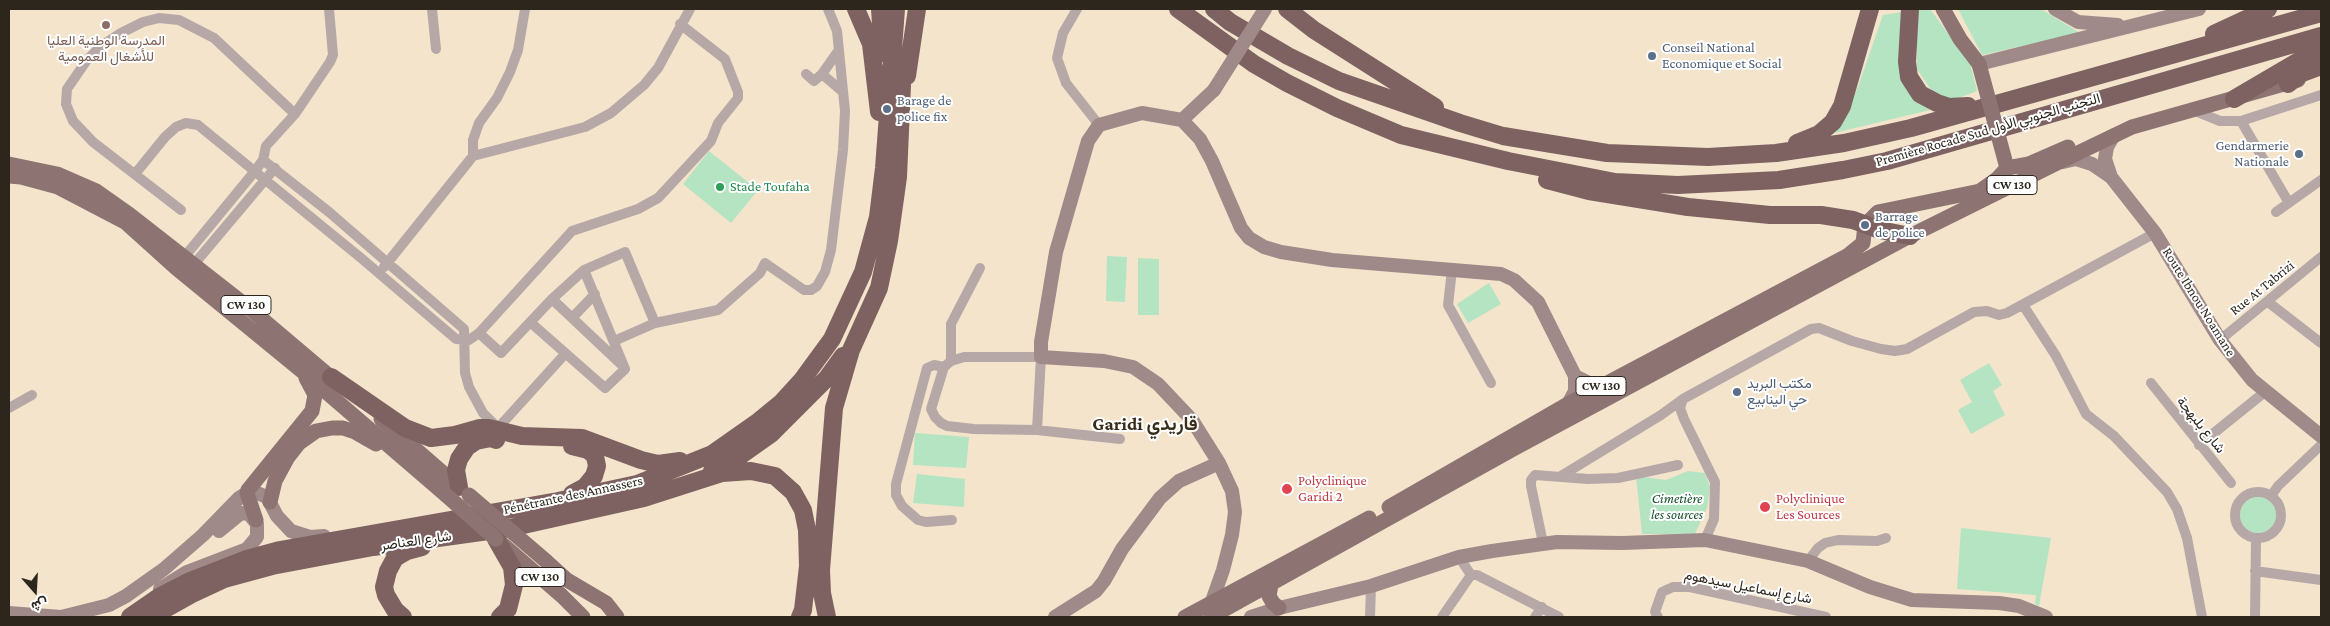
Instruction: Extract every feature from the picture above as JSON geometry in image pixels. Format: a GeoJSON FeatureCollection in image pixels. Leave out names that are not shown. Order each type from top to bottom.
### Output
{"type":"FeatureCollection","features":[{"type":"Feature","properties":{"kind":"highway"},"geometry":{"type":"LineString","coordinates":[[856,9],[871,44],[874,60],[884,168]]}},
{"type":"Feature","properties":{"kind":"highway"},"geometry":{"type":"LineString","coordinates":[[880,9],[887,109]]}},
{"type":"Feature","properties":{"kind":"highway"},"geometry":{"type":"LineString","coordinates":[[887,109],[896,9]]}},
{"type":"Feature","properties":{"kind":"highway"},"geometry":{"type":"LineString","coordinates":[[827,617],[822,593],[821,570],[834,408],[841,380],[862,323],[878,288],[889,241],[898,177],[905,9]]}},
{"type":"Feature","properties":{"kind":"highway"},"geometry":{"type":"LineString","coordinates":[[901,96],[907,76],[917,9]]}},
{"type":"Feature","properties":{"kind":"highway"},"geometry":{"type":"LineString","coordinates":[[1165,9],[1193,20]]}},
{"type":"Feature","properties":{"kind":"highway","name":"Première Rocade Sud التجنب الجنوبي الأول"},"geometry":{"type":"LineString","coordinates":[[1178,9],[1254,64],[1287,83],[1338,108],[1401,134],[1508,161],[1615,182],[1678,185],[1779,180],[1843,170],[1949,144],[2132,89],[2321,36]]}},
{"type":"Feature","properties":{"kind":"highway","name":"Première Rocade Sud التجنب الجنوبي الأول"},"geometry":{"type":"LineString","coordinates":[[1214,9],[1230,22],[1288,56],[1339,81],[1503,136],[1607,153],[1708,157],[1776,153],[1844,143],[1911,128],[2321,12]]}},
{"type":"Feature","properties":{"kind":"highway"},"geometry":{"type":"LineString","coordinates":[[1288,9],[1314,30],[1460,123]]}},
{"type":"Feature","properties":{"kind":"highway"},"geometry":{"type":"LineString","coordinates":[[1776,153],[1819,134],[1833,122],[1842,106],[1870,9]]}},
{"type":"Feature","properties":{"kind":"highway"},"geometry":{"type":"LineString","coordinates":[[1910,9],[1907,62],[1909,77],[1920,94],[1949,107],[2003,103]]}},
{"type":"Feature","properties":{"kind":"highway"},"geometry":{"type":"LineString","coordinates":[[2170,54],[2268,9]]}},
{"type":"Feature","properties":{"kind":"highway"},"geometry":{"type":"LineString","coordinates":[[2234,99],[2321,48]]}},
{"type":"Feature","properties":{"kind":"highway"},"geometry":{"type":"LineString","coordinates":[[2288,84],[2302,73],[2321,66]]}},
{"type":"Feature","properties":{"kind":"highway","name":"Pénétrante des Annassers"},"geometry":{"type":"LineString","coordinates":[[130,617],[160,596],[188,582],[247,559],[280,550],[558,501],[637,484],[712,454],[746,431],[780,403],[802,380],[832,339],[863,272],[878,217],[884,168],[887,109]]}},
{"type":"Feature","properties":{"kind":"highway"},"geometry":{"type":"LineString","coordinates":[[1401,134],[1484,163],[1590,190],[1688,207],[1770,216],[1821,215],[1853,220],[1865,225],[1910,236]]}},
{"type":"Feature","properties":{"kind":"highway"},"geometry":{"type":"LineString","coordinates":[[688,484],[737,458],[771,434],[827,378],[862,323]]}},
{"type":"Feature","properties":{"kind":"highway"},"geometry":{"type":"LineString","coordinates":[[331,377],[417,434],[431,438],[442,438],[480,428],[500,430],[522,436],[582,438],[640,460],[658,464],[712,454]]}},
{"type":"Feature","properties":{"kind":"highway"},"geometry":{"type":"LineString","coordinates":[[458,492],[456,470],[459,459],[467,446],[476,441],[491,438],[525,447],[576,446],[588,450],[595,456],[597,466],[594,476],[585,487],[558,501]]}},
{"type":"Feature","properties":{"kind":"highway"},"geometry":{"type":"LineString","coordinates":[[688,484],[722,473],[751,471],[774,476],[793,492],[803,510],[807,530],[808,566],[803,610],[800,617]]}},
{"type":"Feature","properties":{"kind":"highway","name":"شارع العناصر"},"geometry":{"type":"LineString","coordinates":[[151,617],[224,579],[272,566],[373,547],[503,534],[688,484]]}},
{"type":"Feature","properties":{"kind":"highway"},"geometry":{"type":"LineString","coordinates":[[403,617],[395,610],[386,595],[384,587],[388,571],[395,558],[407,551],[442,542],[503,534],[512,567],[514,585],[508,609],[500,617]]}},
{"type":"Feature","properties":{"kind":"main road"},"geometry":{"type":"LineString","coordinates":[[1943,9],[1960,39],[1979,64],[2007,168],[2022,166],[2085,139],[2288,84],[2321,73]]}},
{"type":"Feature","properties":{"kind":"main road"},"geometry":{"type":"LineString","coordinates":[[2114,135],[2132,127]]}},
{"type":"Feature","properties":{"kind":"main road","name":"CW 130"},"geometry":{"type":"LineString","coordinates":[[1185,617],[1211,611],[1271,585],[1534,438],[1910,236],[2114,135]]}},
{"type":"Feature","properties":{"kind":"main road","name":"CW 130"},"geometry":{"type":"LineString","coordinates":[[9,164],[57,174],[96,191],[404,459],[458,492],[546,561],[567,580],[602,602]]}},
{"type":"Feature","properties":{"kind":"main road","name":"CW 130"},"geometry":{"type":"LineString","coordinates":[[1211,611],[1245,585],[1377,514],[1568,404],[1848,256],[1862,243],[1865,225],[1878,212],[1980,191],[1997,179],[2007,168]]}},
{"type":"Feature","properties":{"kind":"main road","name":"CW 130"},"geometry":{"type":"LineString","coordinates":[[9,176],[21,177],[58,187],[92,203],[124,222],[184,267],[249,308],[331,377],[458,492],[503,534],[583,617]]}},
{"type":"Feature","properties":{"kind":"main road"},"geometry":{"type":"LineString","coordinates":[[256,520],[247,493],[252,483],[312,411],[315,395],[303,372]]}},
{"type":"Feature","properties":{"kind":"main road"},"geometry":{"type":"LineString","coordinates":[[270,502],[275,481],[288,457],[299,443],[316,431],[332,428],[355,432],[404,459]]}},
{"type":"Feature","properties":{"kind":"main road"},"geometry":{"type":"LineString","coordinates":[[1271,585],[1269,596],[1273,604],[1279,608]]}},
{"type":"Feature","properties":{"kind":"main road"},"geometry":{"type":"LineString","coordinates":[[583,617],[589,605],[602,602],[610,606],[615,616]]}},
{"type":"Feature","properties":{"kind":"street"},"geometry":{"type":"LineString","coordinates":[[184,267],[263,160],[266,146],[295,114],[327,67],[333,55],[329,9]]}},
{"type":"Feature","properties":{"kind":"street"},"geometry":{"type":"LineString","coordinates":[[432,9],[436,49]]}},
{"type":"Feature","properties":{"kind":"street"},"geometry":{"type":"LineString","coordinates":[[379,273],[472,156],[473,140],[479,123],[497,98],[518,50],[525,9]]}},
{"type":"Feature","properties":{"kind":"street"},"geometry":{"type":"LineString","coordinates":[[472,156],[585,127],[599,121],[627,101],[658,68],[680,24],[690,9]]}},
{"type":"Feature","properties":{"kind":"street"},"geometry":{"type":"LineString","coordinates":[[614,341],[655,323],[718,310],[760,273],[765,263],[804,290],[811,290],[817,286],[832,250],[843,150],[843,92],[837,31],[828,9]]}},
{"type":"Feature","properties":{"kind":"street"},"geometry":{"type":"LineString","coordinates":[[1077,9],[1063,33],[1057,58],[1066,83],[1099,125]]}},
{"type":"Feature","properties":{"kind":"street"},"geometry":{"type":"LineString","coordinates":[[1182,120],[1214,90],[1265,9]]}},
{"type":"Feature","properties":{"kind":"street"},"geometry":{"type":"LineString","coordinates":[[2055,9],[2078,22],[2128,26]]}},
{"type":"Feature","properties":{"kind":"street"},"geometry":{"type":"LineString","coordinates":[[1979,64],[2199,9]]}},
{"type":"Feature","properties":{"kind":"street"},"geometry":{"type":"LineString","coordinates":[[181,210],[93,142],[73,121],[66,104],[67,89],[87,60],[100,47],[143,22],[160,18],[179,20],[214,38],[295,114]]}},
{"type":"Feature","properties":{"kind":"street"},"geometry":{"type":"LineString","coordinates":[[135,174],[165,136],[176,127],[186,124],[198,125],[379,273],[456,339],[473,338],[480,333],[572,231],[638,209],[658,198],[711,141],[718,123],[738,98],[738,92],[725,59],[680,24]]}},
{"type":"Feature","properties":{"kind":"street"},"geometry":{"type":"LineString","coordinates":[[806,74],[814,81],[822,74],[839,50]]}},
{"type":"Feature","properties":{"kind":"street"},"geometry":{"type":"LineString","coordinates":[[822,74],[843,92]]}},
{"type":"Feature","properties":{"kind":"street"},"geometry":{"type":"LineString","coordinates":[[2193,110],[2220,121],[2241,121],[2321,95]]}},
{"type":"Feature","properties":{"kind":"street"},"geometry":{"type":"LineString","coordinates":[[1037,430],[1041,342],[1054,261],[1088,141],[1099,125],[1142,114],[1182,120],[1200,139],[1212,161],[1241,228],[1249,238],[1264,246],[1332,260],[1501,274],[1514,280],[1538,302],[1551,324],[1575,376],[1575,391],[1568,404]]}},
{"type":"Feature","properties":{"kind":"street"},"geometry":{"type":"LineString","coordinates":[[2241,121],[2288,203]]}},
{"type":"Feature","properties":{"kind":"street"},"geometry":{"type":"LineString","coordinates":[[2111,177],[2105,159],[2107,147],[2114,135]]}},
{"type":"Feature","properties":{"kind":"street"},"geometry":{"type":"LineString","coordinates":[[2055,164],[2076,159],[2092,164],[2111,177]]}},
{"type":"Feature","properties":{"kind":"street"},"geometry":{"type":"LineString","coordinates":[[263,160],[388,263],[464,329],[464,373],[483,413],[500,430],[565,354]]}},
{"type":"Feature","properties":{"kind":"street"},"geometry":{"type":"LineString","coordinates":[[184,267],[275,168]]}},
{"type":"Feature","properties":{"kind":"street","name":"Route Ibnou Noamane"},"geometry":{"type":"LineString","coordinates":[[2111,177],[2155,233],[2220,340],[2248,374],[2321,436]]}},
{"type":"Feature","properties":{"kind":"street"},"geometry":{"type":"LineString","coordinates":[[2276,212],[2321,180]]}},
{"type":"Feature","properties":{"kind":"street"},"geometry":{"type":"LineString","coordinates":[[1561,476],[1661,415],[1683,399],[1811,329],[1819,328],[1852,341],[1895,351],[1908,349],[1974,312],[1988,311],[1999,315],[2023,305],[2155,233]]}},
{"type":"Feature","properties":{"kind":"street"},"geometry":{"type":"LineString","coordinates":[[480,333],[501,352],[584,270],[625,252],[655,323]]}},
{"type":"Feature","properties":{"kind":"street","name":"Rue At Tabrizi"},"geometry":{"type":"LineString","coordinates":[[2220,340],[2321,257]]}},
{"type":"Feature","properties":{"kind":"street"},"geometry":{"type":"LineString","coordinates":[[980,268],[951,324],[947,364],[931,409],[941,423],[947,426],[1037,430],[1120,439]]}},
{"type":"Feature","properties":{"kind":"street"},"geometry":{"type":"LineString","coordinates":[[584,270],[625,369]]}},
{"type":"Feature","properties":{"kind":"street"},"geometry":{"type":"LineString","coordinates":[[1452,270],[1448,305],[1491,383]]}},
{"type":"Feature","properties":{"kind":"street"},"geometry":{"type":"LineString","coordinates":[[572,318],[595,294]]}},
{"type":"Feature","properties":{"kind":"street"},"geometry":{"type":"LineString","coordinates":[[552,300],[625,369]]}},
{"type":"Feature","properties":{"kind":"street"},"geometry":{"type":"LineString","coordinates":[[2268,302],[2321,343]]}},
{"type":"Feature","properties":{"kind":"street"},"geometry":{"type":"LineString","coordinates":[[2023,305],[2056,356],[2086,414],[2114,436],[2167,492],[2177,509],[2187,538],[2202,617]]}},
{"type":"Feature","properties":{"kind":"street"},"geometry":{"type":"LineString","coordinates":[[530,322],[605,388],[625,369]]}},
{"type":"Feature","properties":{"kind":"street"},"geometry":{"type":"LineString","coordinates":[[952,520],[926,522],[918,520],[902,506],[896,495],[896,484],[927,368],[934,365],[947,364],[964,357],[1041,357],[1104,361],[1133,367],[1158,384],[1192,420],[1220,463],[1232,491],[1235,512],[1232,535],[1211,611]]}},
{"type":"Feature","properties":{"kind":"street"},"geometry":{"type":"LineString","coordinates":[[1575,376],[1589,384],[1606,384]]}},
{"type":"Feature","properties":{"kind":"street","name":"شارع بلبهجة"},"geometry":{"type":"LineString","coordinates":[[2151,383],[2231,483]]}},
{"type":"Feature","properties":{"kind":"street"},"geometry":{"type":"LineString","coordinates":[[2199,444],[2266,390]]}},
{"type":"Feature","properties":{"kind":"street"},"geometry":{"type":"LineString","coordinates":[[9,408],[32,396]]}},
{"type":"Feature","properties":{"kind":"street"},"geometry":{"type":"LineString","coordinates":[[1683,399],[1680,408],[1684,419],[1715,482],[1714,519],[1705,540]]}},
{"type":"Feature","properties":{"kind":"street"},"geometry":{"type":"LineString","coordinates":[[2271,496],[2278,486],[2321,445]]}},
{"type":"Feature","properties":{"kind":"street"},"geometry":{"type":"LineString","coordinates":[[1055,617],[1096,590],[1104,581],[1122,549],[1160,498],[1179,481],[1220,463]]}},
{"type":"Feature","properties":{"kind":"street"},"geometry":{"type":"LineString","coordinates":[[1543,543],[1531,480],[1538,474],[1588,479],[1618,478],[1678,465]]}},
{"type":"Feature","properties":{"kind":"street"},"geometry":{"type":"LineString","coordinates":[[2259,492],[2271,496],[2281,511],[2279,526],[2267,537],[2256,538],[2241,531],[2236,516],[2240,501],[2251,494],[2259,492]]}},
{"type":"Feature","properties":{"kind":"street"},"geometry":{"type":"LineString","coordinates":[[9,613],[61,617],[109,605],[126,596],[164,569],[203,535],[239,498],[247,493],[262,494],[270,502],[283,524],[300,535],[310,537],[434,522]]}},
{"type":"Feature","properties":{"kind":"street"},"geometry":{"type":"LineString","coordinates":[[96,617],[123,605],[175,570],[238,514],[247,513],[256,520],[258,533],[251,546],[174,580],[136,606],[126,617]]}},
{"type":"Feature","properties":{"kind":"street"},"geometry":{"type":"LineString","coordinates":[[1808,561],[1818,548],[1825,543],[1838,540],[1877,541],[1886,538]]}},
{"type":"Feature","properties":{"kind":"street"},"geometry":{"type":"LineString","coordinates":[[2255,617],[2256,538]]}},
{"type":"Feature","properties":{"kind":"street"},"geometry":{"type":"LineString","coordinates":[[1251,617],[1279,608],[1371,586],[1459,558],[1543,543],[1705,540],[1808,561],[1870,588],[1912,600],[1999,603],[2019,606],[2046,617]]}},
{"type":"Feature","properties":{"kind":"street"},"geometry":{"type":"LineString","coordinates":[[1459,558],[1471,575]]}},
{"type":"Feature","properties":{"kind":"street"},"geometry":{"type":"LineString","coordinates":[[1223,570],[1245,585]]}},
{"type":"Feature","properties":{"kind":"street"},"geometry":{"type":"LineString","coordinates":[[2255,571],[2321,580]]}},
{"type":"Feature","properties":{"kind":"street"},"geometry":{"type":"LineString","coordinates":[[1471,575],[1477,575],[1559,617]]}},
{"type":"Feature","properties":{"kind":"street"},"geometry":{"type":"LineString","coordinates":[[1442,617],[1471,575]]}},
{"type":"Feature","properties":{"kind":"street"},"geometry":{"type":"LineString","coordinates":[[1370,617],[1371,586]]}},
{"type":"Feature","properties":{"kind":"street","name":"شارع إسماعيل سيدهوم"},"geometry":{"type":"LineString","coordinates":[[1658,617],[1655,612],[1662,592],[1673,587],[1690,587],[1826,617]]}},
{"type":"Feature","properties":{"kind":"street"},"geometry":{"type":"LineString","coordinates":[[1535,617],[1542,607]]}},
{"type":"Feature","properties":{"kind":"green space"},"geometry":{"type":"Polygon","coordinates":[[[1917,9],[1930,9],[1970,63],[1977,91],[1951,101],[1939,97],[1929,87],[1917,69],[1917,9]]]}},
{"type":"Feature","properties":{"kind":"green space"},"geometry":{"type":"Polygon","coordinates":[[[1958,9],[2041,9],[2080,33],[1982,55],[1958,9]]]}},
{"type":"Feature","properties":{"kind":"green space"},"geometry":{"type":"Polygon","coordinates":[[[1902,12],[1913,95],[1930,110],[1830,134],[1843,122],[1858,87],[1883,15],[1902,12]]]}},
{"type":"Feature","properties":{"kind":"green space","name":"Stade Toufaha"},"geometry":{"type":"Polygon","coordinates":[[[709,151],[758,190],[731,223],[683,184],[709,151]]]}},
{"type":"Feature","properties":{"kind":"green space"},"geometry":{"type":"Polygon","coordinates":[[[1107,256],[1127,257],[1125,302],[1106,301],[1107,256]]]}},
{"type":"Feature","properties":{"kind":"green space"},"geometry":{"type":"Polygon","coordinates":[[[1138,258],[1159,259],[1159,315],[1138,315],[1138,258]]]}},
{"type":"Feature","properties":{"kind":"green space"},"geometry":{"type":"Polygon","coordinates":[[[1489,283],[1501,304],[1468,323],[1457,304],[1489,283]]]}},
{"type":"Feature","properties":{"kind":"green space"},"geometry":{"type":"Polygon","coordinates":[[[1989,363],[2002,385],[1993,391],[2005,415],[1971,434],[1958,410],[1972,402],[1960,380],[1989,363]]]}},
{"type":"Feature","properties":{"kind":"green space"},"geometry":{"type":"Polygon","coordinates":[[[915,433],[969,437],[966,468],[913,465],[915,433]]]}},
{"type":"Feature","properties":{"kind":"green space","name":"Cimetière les sources"},"geometry":{"type":"Polygon","coordinates":[[[1688,471],[1705,473],[1710,487],[1707,508],[1692,540],[1662,534],[1642,534],[1636,476],[1666,480],[1688,471]]]}},
{"type":"Feature","properties":{"kind":"green space"},"geometry":{"type":"Polygon","coordinates":[[[917,474],[965,479],[964,507],[913,503],[917,474]]]}},
{"type":"Feature","properties":{"kind":"green space"},"geometry":{"type":"Polygon","coordinates":[[[2258,497],[2265,498],[2271,502],[2275,508],[2275,522],[2271,528],[2265,532],[2258,533],[2251,532],[2245,528],[2241,522],[2240,515],[2241,508],[2245,502],[2251,498],[2258,497]]]}},
{"type":"Feature","properties":{"kind":"green space"},"geometry":{"type":"Polygon","coordinates":[[[1961,528],[2051,538],[2039,606],[2035,604],[2036,595],[1957,589],[1961,528]]]}},
{"type":"Feature","properties":{"kind":"place","name":"المدرسة الوطنية العليا للأشغال العمومية"},"geometry":{"type":"Point","coordinates":[106,25]}},
{"type":"Feature","properties":{"kind":"place","name":"Conseil National Economique et Social"},"geometry":{"type":"Point","coordinates":[1652,56]}},
{"type":"Feature","properties":{"kind":"place","name":"Barage de police fix"},"geometry":{"type":"Point","coordinates":[887,109]}},
{"type":"Feature","properties":{"kind":"place","name":"Gendarmerie Nationale"},"geometry":{"type":"Point","coordinates":[2299,154]}},
{"type":"Feature","properties":{"kind":"place","name":"Stade Toufaha"},"geometry":{"type":"Point","coordinates":[720,187]}},
{"type":"Feature","properties":{"kind":"place","name":"Barrage de police"},"geometry":{"type":"Point","coordinates":[1865,225]}},
{"type":"Feature","properties":{"kind":"place","name":"مكتب البريد حي الينابيع"},"geometry":{"type":"Point","coordinates":[1737,392]}},
{"type":"Feature","properties":{"kind":"place","name":"Polyclinique Garidi 2"},"geometry":{"type":"Point","coordinates":[1287,489]}},
{"type":"Feature","properties":{"kind":"place","name":"Polyclinique Les Sources"},"geometry":{"type":"Point","coordinates":[1765,507]}},
{"type":"Feature","properties":{"kind":"district","name":"Garidi قاريدي"},"geometry":{"type":"Point","coordinates":[1145,424]}}]}
